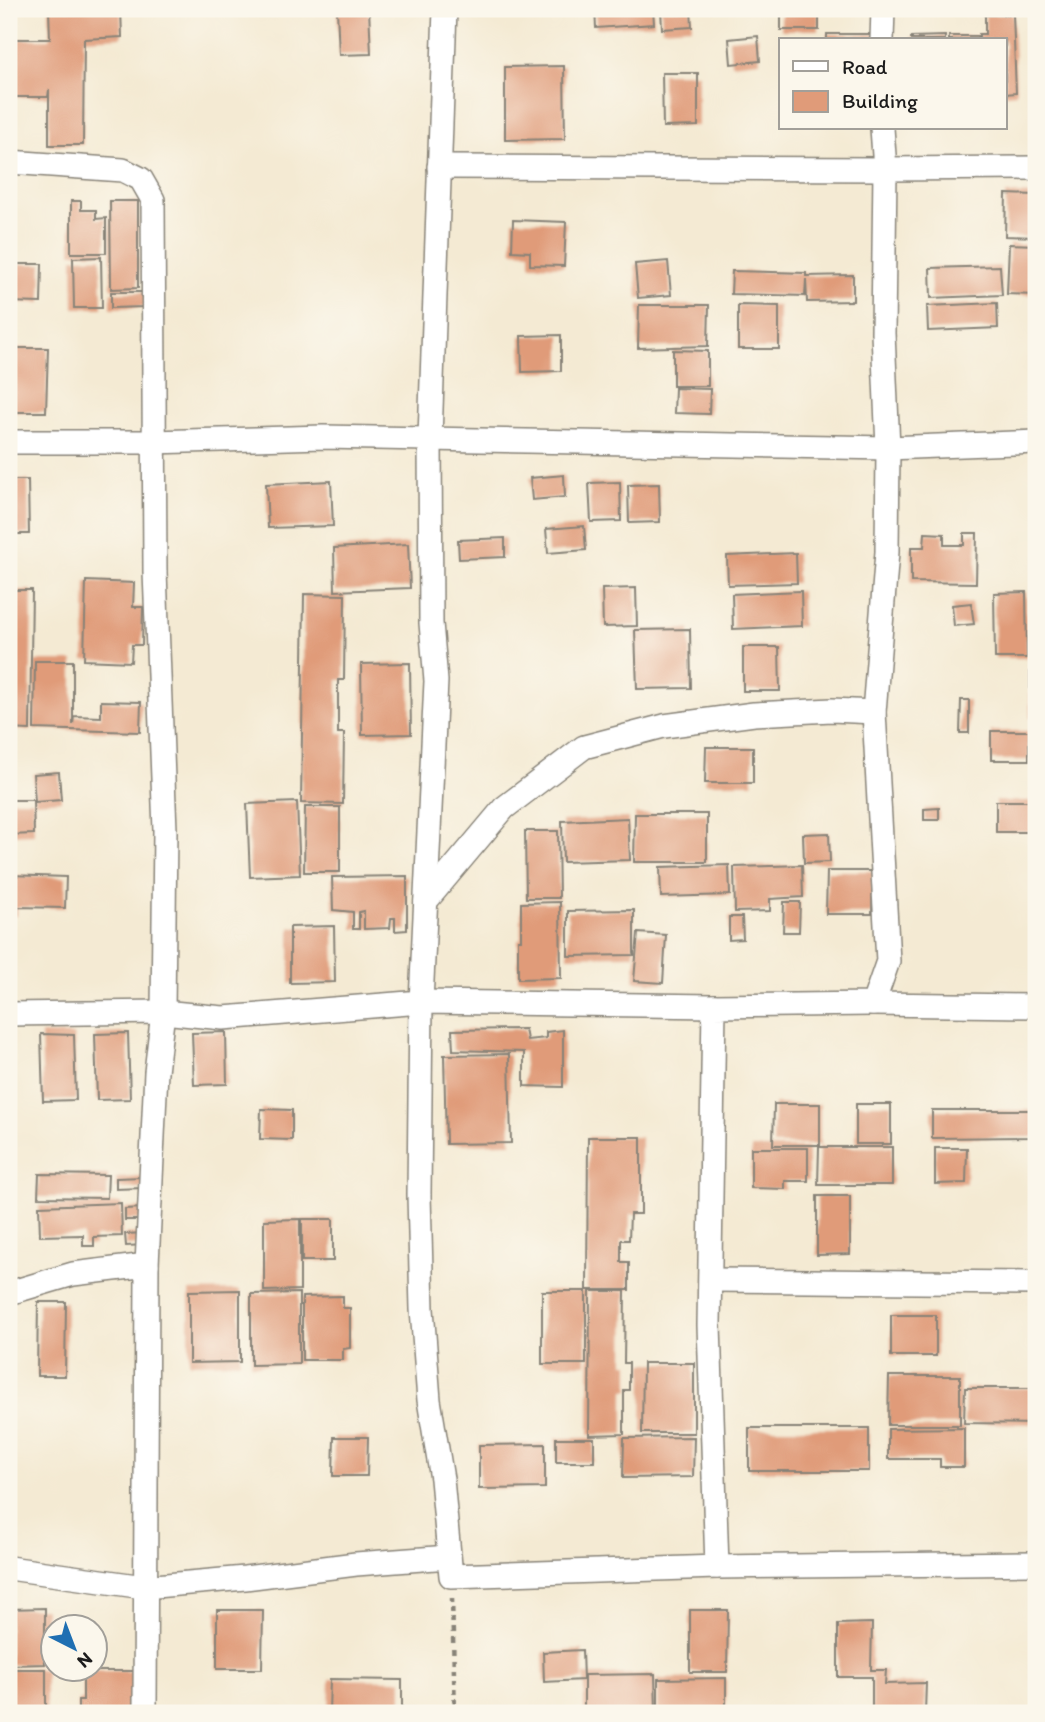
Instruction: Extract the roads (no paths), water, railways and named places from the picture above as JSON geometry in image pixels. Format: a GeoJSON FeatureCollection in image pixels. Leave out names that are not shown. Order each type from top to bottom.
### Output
{"type":"FeatureCollection","features":[{"type":"Feature","properties":{"kind":"street"},"geometry":{"type":"LineString","coordinates":[[445,9],[430,438],[431,623],[436,681],[421,1002],[419,1195],[422,1309],[429,1400],[442,1479],[450,1566]]}},
{"type":"Feature","properties":{"kind":"street"},"geometry":{"type":"LineString","coordinates":[[882,38],[883,9]]}},
{"type":"Feature","properties":{"kind":"street"},"geometry":{"type":"LineString","coordinates":[[873,1003],[888,961],[874,712],[887,552],[888,448],[883,333],[885,169],[882,130]]}},
{"type":"Feature","properties":{"kind":"street"},"geometry":{"type":"LineString","coordinates":[[9,162],[123,170],[141,179],[153,200],[155,572],[164,830],[163,1012],[156,1072],[147,1265],[145,1713]]}},
{"type":"Feature","properties":{"kind":"street"},"geometry":{"type":"LineString","coordinates":[[439,167],[1036,168]]}},
{"type":"Feature","properties":{"kind":"street"},"geometry":{"type":"LineString","coordinates":[[9,442],[153,442],[323,436],[888,448],[1036,442]]}},
{"type":"Feature","properties":{"kind":"street"},"geometry":{"type":"LineString","coordinates":[[425,901],[504,808],[584,747],[664,726],[754,714],[832,710],[874,712]]}},
{"type":"Feature","properties":{"kind":"street"},"geometry":{"type":"LineString","coordinates":[[9,1014],[163,1012],[223,1018],[421,1002],[1036,1006]]}},
{"type":"Feature","properties":{"kind":"street"},"geometry":{"type":"LineString","coordinates":[[715,1006],[710,1391],[717,1567]]}},
{"type":"Feature","properties":{"kind":"street"},"geometry":{"type":"LineString","coordinates":[[9,1294],[73,1274],[147,1265]]}},
{"type":"Feature","properties":{"kind":"street"},"geometry":{"type":"LineString","coordinates":[[711,1280],[1036,1283]]}},
{"type":"Feature","properties":{"kind":"street"},"geometry":{"type":"LineString","coordinates":[[9,1568],[144,1587],[356,1564],[717,1567],[1036,1563]]}}]}
